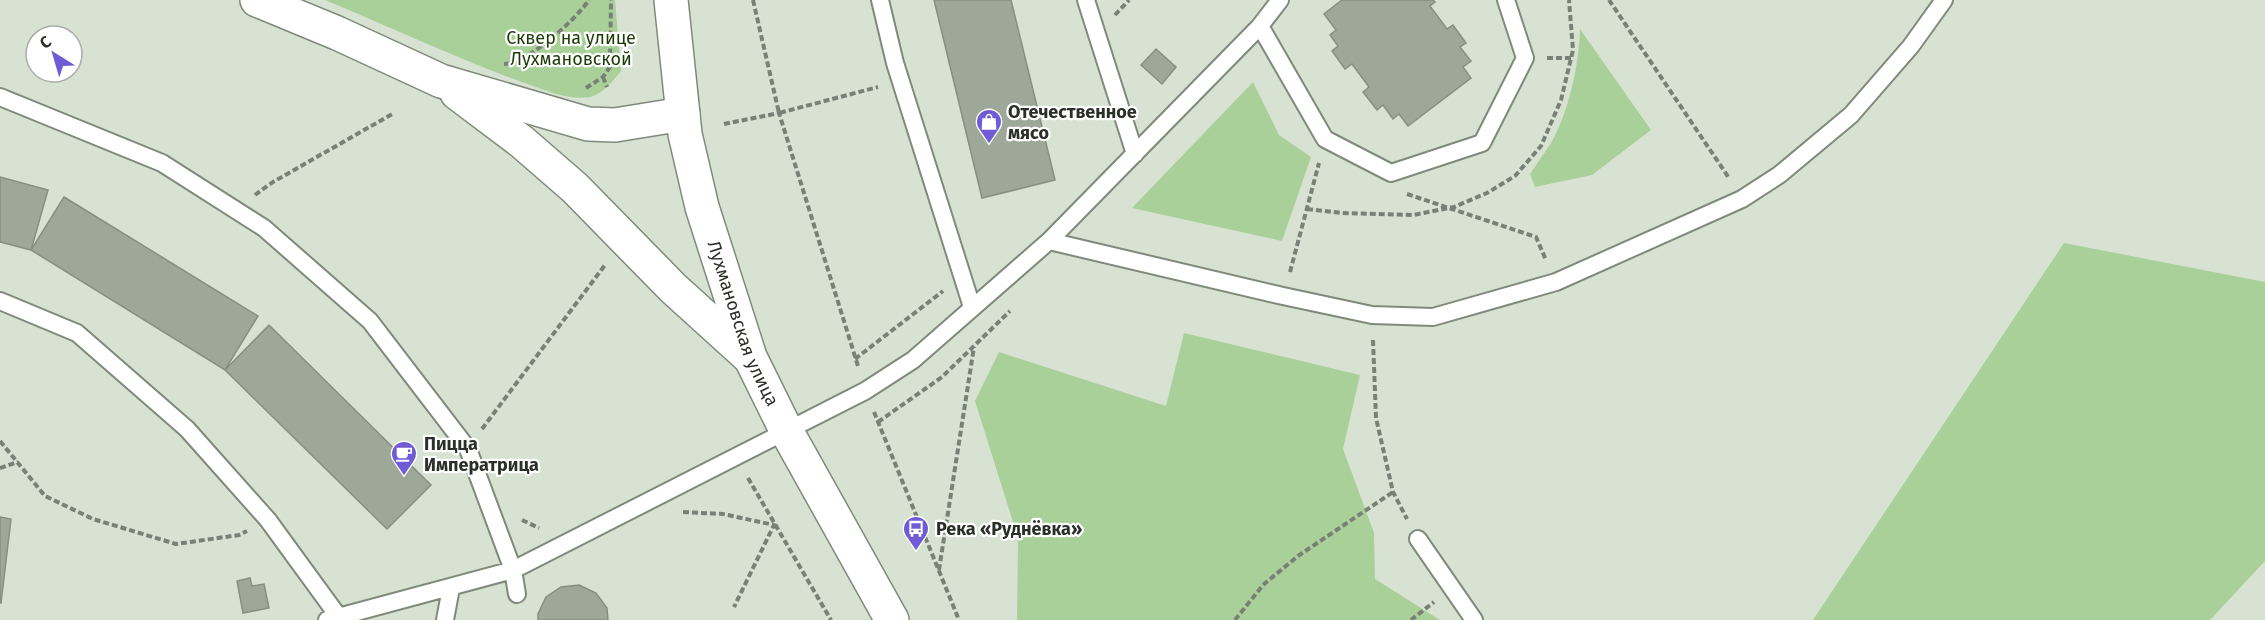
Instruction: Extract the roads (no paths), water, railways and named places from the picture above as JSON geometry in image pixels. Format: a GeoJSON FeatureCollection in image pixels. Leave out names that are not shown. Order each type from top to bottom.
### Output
{"type":"FeatureCollection","features":[{"type":"Feature","properties":{"kind":"street"},"geometry":{"type":"LineString","coordinates":[[257,0],[441,81],[588,124],[615,124],[683,114]]}},
{"type":"Feature","properties":{"kind":"street","name":"Лухмановская улица"},"geometry":{"type":"LineString","coordinates":[[671,0],[685,134],[702,207],[750,357],[787,432],[892,620]]}},
{"type":"Feature","properties":{"kind":"street"},"geometry":{"type":"LineString","coordinates":[[441,81],[522,142],[575,188],[673,288],[750,357]]}},
{"type":"Feature","properties":{"kind":"lane"},"geometry":{"type":"LineString","coordinates":[[880,0],[900,82],[972,307]]}},
{"type":"Feature","properties":{"kind":"lane"},"geometry":{"type":"LineString","coordinates":[[1086,0],[1135,154]]}},
{"type":"Feature","properties":{"kind":"lane"},"geometry":{"type":"LineString","coordinates":[[0,301],[77,333],[187,429],[268,520],[333,618],[513,570],[866,391],[914,360],[1049,241],[1260,26],[1280,0]]}},
{"type":"Feature","properties":{"kind":"lane"},"geometry":{"type":"LineString","coordinates":[[1260,26],[1325,140],[1391,173],[1482,143],[1525,58],[1506,0]]}},
{"type":"Feature","properties":{"kind":"lane"},"geometry":{"type":"LineString","coordinates":[[1049,241],[1372,315],[1433,317],[1556,282],[1742,199],[1779,175],[1851,115],[1911,46],[1944,0]]}},
{"type":"Feature","properties":{"kind":"lane"},"geometry":{"type":"LineString","coordinates":[[0,98],[21,104],[162,163],[264,228],[370,321],[468,449],[513,570],[518,594]]}},
{"type":"Feature","properties":{"kind":"lane"},"geometry":{"type":"LineString","coordinates":[[1418,539],[1474,620]]}},
{"type":"Feature","properties":{"kind":"lane"},"geometry":{"type":"LineString","coordinates":[[445,620],[451,588]]}},
{"type":"Feature","properties":{"kind":"place","name":"Отечественное мясо"},"geometry":{"type":"Point","coordinates":[989,145]}},
{"type":"Feature","properties":{"kind":"place","name":"Пицца Императрица"},"geometry":{"type":"Point","coordinates":[404,477]}},
{"type":"Feature","properties":{"kind":"place","name":"Река «Руднёвка»"},"geometry":{"type":"Point","coordinates":[916,552]}},
{"type":"Feature","properties":{"kind":"park label","name":"Сквер на улице Лухмановской"},"geometry":{"type":"Point","coordinates":[571,48]}}]}
